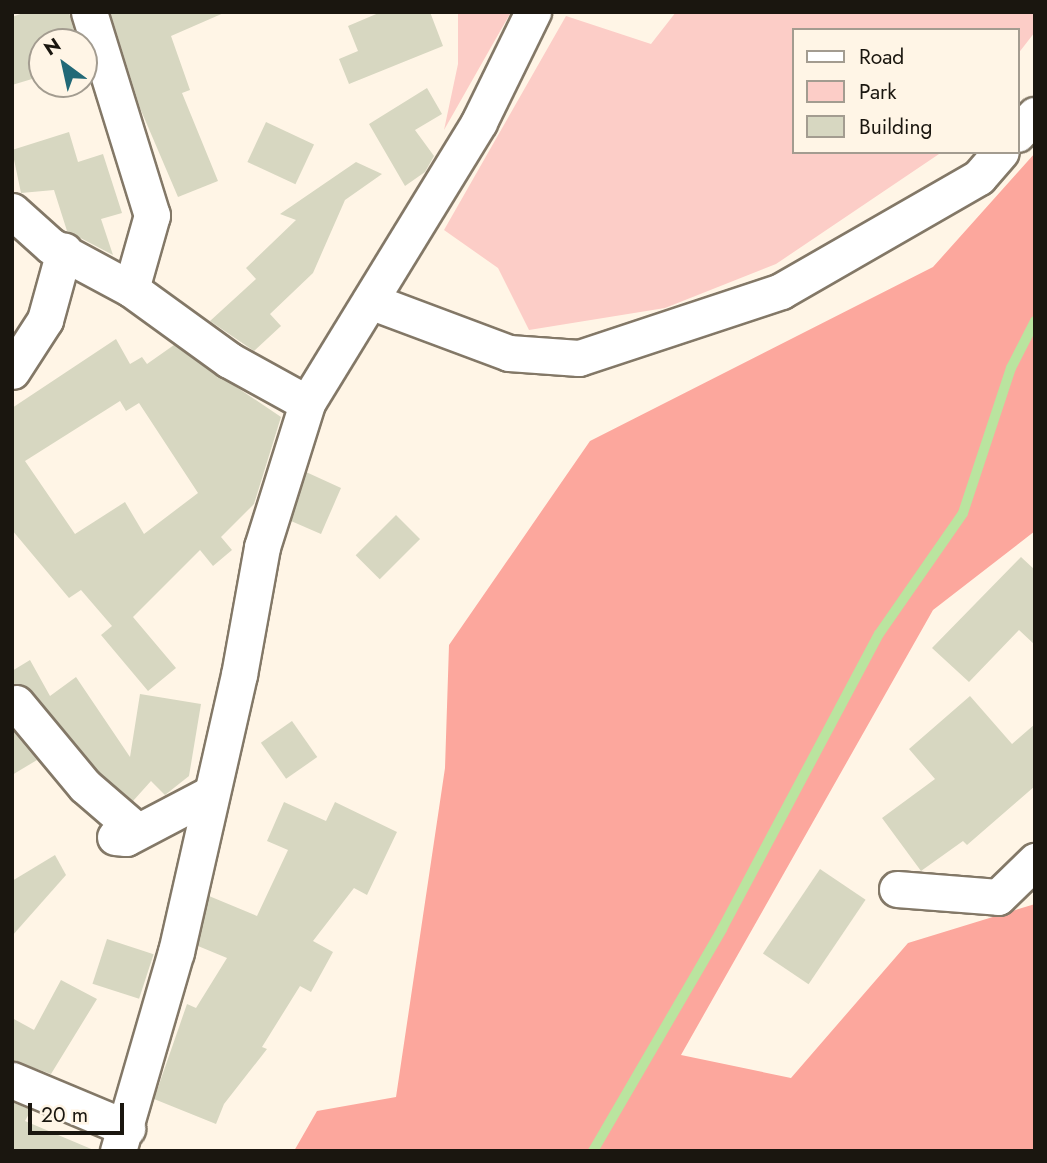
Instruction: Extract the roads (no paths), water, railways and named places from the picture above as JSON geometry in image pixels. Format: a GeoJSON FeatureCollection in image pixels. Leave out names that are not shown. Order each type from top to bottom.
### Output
{"type":"FeatureCollection","features":[{"type":"Feature","properties":{"kind":"street"},"geometry":{"type":"LineString","coordinates":[[89,12],[152,215],[131,289]]}},
{"type":"Feature","properties":{"kind":"street"},"geometry":{"type":"LineString","coordinates":[[12,1080],[123,1139],[176,953],[208,795],[239,675],[262,547],[307,403],[479,122],[533,12]]}},
{"type":"Feature","properties":{"kind":"street"},"geometry":{"type":"LineString","coordinates":[[1019,132],[1035,114]]}},
{"type":"Feature","properties":{"kind":"street"},"geometry":{"type":"LineString","coordinates":[[370,301],[509,353],[579,358],[780,291],[935,205],[979,177],[999,154]]}},
{"type":"Feature","properties":{"kind":"street"},"geometry":{"type":"LineString","coordinates":[[12,211],[64,251],[131,289],[229,360],[307,403]]}},
{"type":"Feature","properties":{"kind":"street"},"geometry":{"type":"LineString","coordinates":[[12,371],[45,320],[64,251]]}},
{"type":"Feature","properties":{"kind":"street"},"geometry":{"type":"LineString","coordinates":[[16,703],[85,786],[136,830]]}},
{"type":"Feature","properties":{"kind":"street"},"geometry":{"type":"LineString","coordinates":[[75,809],[113,837],[126,838],[136,830],[208,795]]}},
{"type":"Feature","properties":{"kind":"street"},"geometry":{"type":"LineString","coordinates":[[897,888],[998,897],[1035,861]]}},
{"type":"Feature","properties":{"kind":"waterway"},"geometry":{"type":"LineString","coordinates":[[593,1151],[722,929],[879,634],[963,513],[1011,368],[1035,321]]}}]}
